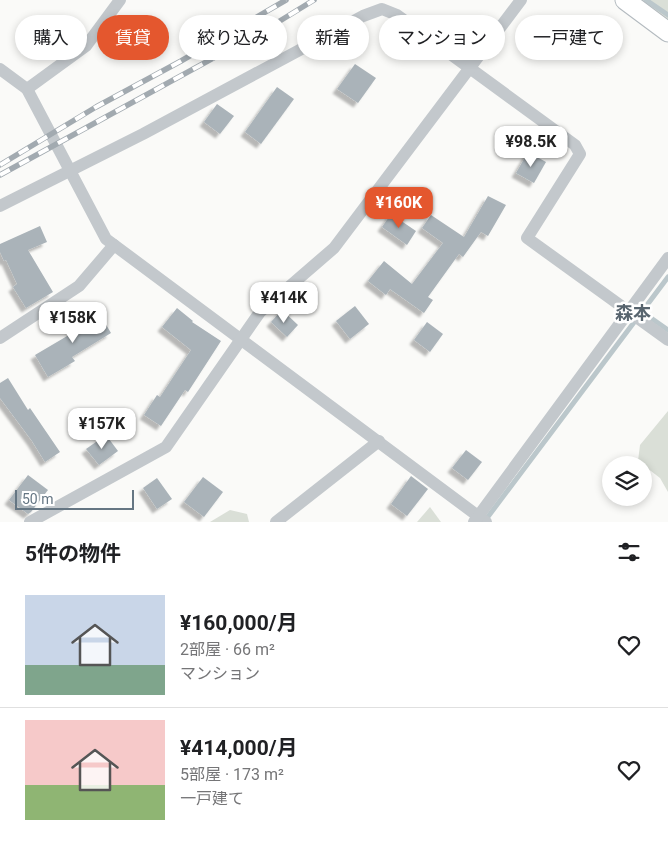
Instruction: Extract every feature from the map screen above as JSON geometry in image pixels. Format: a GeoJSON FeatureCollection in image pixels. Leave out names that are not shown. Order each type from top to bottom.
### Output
{"type":"FeatureCollection","features":[{"type":"Feature","properties":{"kind":"main road"},"geometry":{"type":"LineString","coordinates":[[625,0],[668,32]]}},
{"type":"Feature","properties":{"kind":"street"},"geometry":{"type":"LineString","coordinates":[[27,89],[86,46],[120,0]]}},
{"type":"Feature","properties":{"kind":"street"},"geometry":{"type":"LineString","coordinates":[[30,522],[166,447],[260,312],[334,248],[521,0]]}},
{"type":"Feature","properties":{"kind":"street"},"geometry":{"type":"LineString","coordinates":[[0,206],[143,134],[363,16],[382,9],[397,14],[575,145],[580,154],[527,238],[668,340]]}},
{"type":"Feature","properties":{"kind":"street"},"geometry":{"type":"LineString","coordinates":[[0,69],[27,89],[106,239],[378,441],[479,520],[668,258]]}},
{"type":"Feature","properties":{"kind":"street"},"geometry":{"type":"LineString","coordinates":[[0,338],[79,286],[114,245]]}},
{"type":"Feature","properties":{"kind":"street"},"geometry":{"type":"LineString","coordinates":[[276,522],[378,441]]}},
{"type":"Feature","properties":{"kind":"shaded area"},"geometry":{"type":"Polygon","coordinates":[[[624,0],[668,0],[668,33],[624,0]]]}},
{"type":"Feature","properties":{"kind":"shaded area"},"geometry":{"type":"Polygon","coordinates":[[[668,411],[668,492],[660,478],[652,472],[652,456],[639,456],[640,445],[668,411]]]}},
{"type":"Feature","properties":{"kind":"shaded area"},"geometry":{"type":"Polygon","coordinates":[[[430,507],[441,522],[417,522],[430,507]]]}},
{"type":"Feature","properties":{"kind":"shaded area"},"geometry":{"type":"Polygon","coordinates":[[[230,510],[247,514],[249,522],[210,522],[230,510]]]}},
{"type":"Feature","properties":{"kind":"building"},"geometry":{"type":"Polygon","coordinates":[[[355,64],[376,78],[358,103],[337,89],[355,64]]]}},
{"type":"Feature","properties":{"kind":"building"},"geometry":{"type":"Polygon","coordinates":[[[277,87],[294,99],[261,144],[245,132],[277,87]]]}},
{"type":"Feature","properties":{"kind":"building"},"geometry":{"type":"Polygon","coordinates":[[[217,104],[234,116],[220,134],[204,122],[217,104]]]}},
{"type":"Feature","properties":{"kind":"building"},"geometry":{"type":"Polygon","coordinates":[[[528,152],[546,162],[534,183],[516,173],[528,152]]]}},
{"type":"Feature","properties":{"kind":"building"},"geometry":{"type":"Polygon","coordinates":[[[488,196],[506,205],[488,236],[481,232],[463,257],[459,254],[428,297],[433,300],[424,313],[390,289],[386,295],[368,281],[384,261],[412,284],[443,243],[422,228],[431,215],[464,237],[488,196]]]}},
{"type":"Feature","properties":{"kind":"building"},"geometry":{"type":"Polygon","coordinates":[[[391,214],[416,231],[407,245],[382,227],[391,214]]]}},
{"type":"Feature","properties":{"kind":"building"},"geometry":{"type":"Polygon","coordinates":[[[40,226],[47,242],[28,250],[53,292],[26,308],[13,287],[17,284],[6,260],[4,261],[0,252],[0,244],[40,226]]]}},
{"type":"Feature","properties":{"kind":"building"},"geometry":{"type":"Polygon","coordinates":[[[355,306],[369,324],[350,339],[336,321],[355,306]]]}},
{"type":"Feature","properties":{"kind":"building"},"geometry":{"type":"Polygon","coordinates":[[[177,308],[192,322],[221,341],[188,392],[185,390],[161,426],[144,415],[157,395],[160,397],[191,350],[162,327],[177,308]]]}},
{"type":"Feature","properties":{"kind":"building"},"geometry":{"type":"Polygon","coordinates":[[[282,310],[298,325],[287,337],[271,322],[282,310]]]}},
{"type":"Feature","properties":{"kind":"building"},"geometry":{"type":"Polygon","coordinates":[[[98,311],[111,333],[72,357],[75,361],[48,377],[35,355],[74,332],[71,328],[98,311]]]}},
{"type":"Feature","properties":{"kind":"building"},"geometry":{"type":"Polygon","coordinates":[[[427,322],[443,334],[430,352],[414,340],[427,322]]]}},
{"type":"Feature","properties":{"kind":"building"},"geometry":{"type":"Polygon","coordinates":[[[8,378],[28,410],[30,408],[60,452],[45,462],[0,398],[0,383],[8,378]]]}},
{"type":"Feature","properties":{"kind":"building"},"geometry":{"type":"Polygon","coordinates":[[[106,435],[118,451],[99,465],[86,449],[106,435]]]}},
{"type":"Feature","properties":{"kind":"building"},"geometry":{"type":"Polygon","coordinates":[[[466,450],[482,462],[468,480],[452,468],[466,450]]]}},
{"type":"Feature","properties":{"kind":"building"},"geometry":{"type":"Polygon","coordinates":[[[28,475],[48,490],[28,514],[9,500],[28,475]]]}},
{"type":"Feature","properties":{"kind":"building"},"geometry":{"type":"Polygon","coordinates":[[[411,476],[428,489],[407,516],[391,504],[411,476]]]}},
{"type":"Feature","properties":{"kind":"building"},"geometry":{"type":"Polygon","coordinates":[[[203,477],[223,492],[204,517],[184,502],[203,477]]]}},
{"type":"Feature","properties":{"kind":"building"},"geometry":{"type":"Polygon","coordinates":[[[157,478],[172,499],[157,509],[143,488],[157,478]]]}},
{"type":"Feature","properties":{"kind":"waterway"},"geometry":{"type":"LineString","coordinates":[[646,0],[668,15]]}},
{"type":"Feature","properties":{"kind":"waterway"},"geometry":{"type":"LineString","coordinates":[[484,522],[668,277]]}},
{"type":"Feature","properties":{"kind":"waterway"},"geometry":{"type":"LineString","coordinates":[[641,311],[668,330]]}},
{"type":"Feature","properties":{"kind":"railway"},"geometry":{"type":"LineString","coordinates":[[0,165],[96,107],[181,61],[286,0]]}},
{"type":"Feature","properties":{"kind":"railway"},"geometry":{"type":"LineString","coordinates":[[0,175],[270,27],[314,0]]}},
{"type":"Feature","properties":{"kind":"district","name":"森本"},"geometry":{"type":"Point","coordinates":[633,312]}}]}
